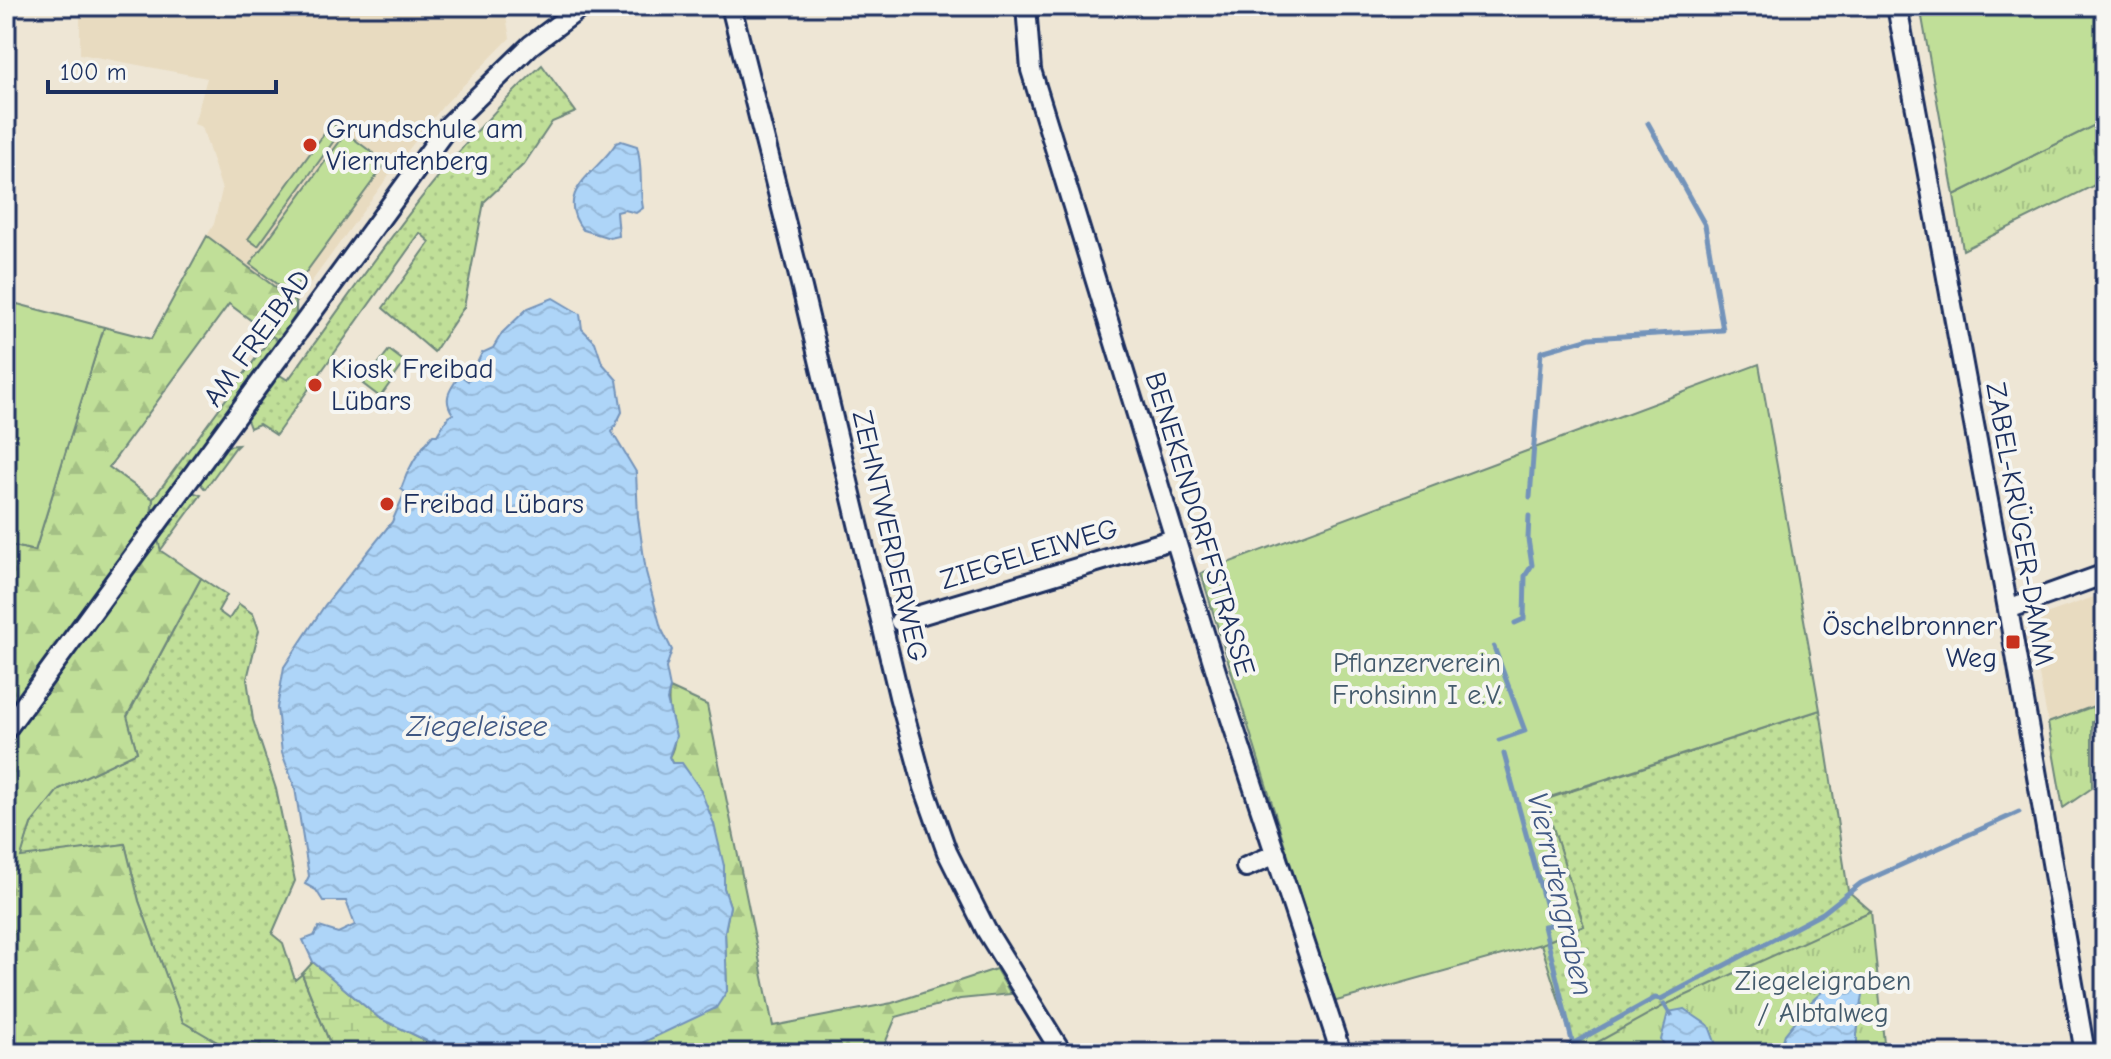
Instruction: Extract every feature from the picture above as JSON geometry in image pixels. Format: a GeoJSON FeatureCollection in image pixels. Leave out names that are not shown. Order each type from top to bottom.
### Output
{"type":"FeatureCollection","features":[{"type":"Feature","properties":{"kind":"street","name":"AM FREIBAD"},"geometry":{"type":"LineString","coordinates":[[6,730],[449,125],[531,45],[583,6]]}},
{"type":"Feature","properties":{"kind":"street","name":"ZEHNTWERDERWEG"},"geometry":{"type":"LineString","coordinates":[[731,6],[899,696],[924,787],[947,852],[986,930],[1062,1053]]}},
{"type":"Feature","properties":{"kind":"street","name":"BENEKENDORFFSTRASSE"},"geometry":{"type":"LineString","coordinates":[[1026,6],[1031,70],[1174,539],[1341,1053]]}},
{"type":"Feature","properties":{"kind":"street","name":"ZABEL-KRÜGER-DAMM"},"geometry":{"type":"LineString","coordinates":[[1897,6],[2008,609],[2085,1053]]}},
{"type":"Feature","properties":{"kind":"street","name":"ZIEGELEIWEG"},"geometry":{"type":"LineString","coordinates":[[900,621],[1174,539]]}},
{"type":"Feature","properties":{"kind":"street"},"geometry":{"type":"LineString","coordinates":[[2008,609],[2105,574]]}},
{"type":"Feature","properties":{"kind":"street"},"geometry":{"type":"LineString","coordinates":[[1246,867],[1276,854]]}},
{"type":"Feature","properties":{"kind":"shaded area","name":"Grundschule am Vierrutenberg"},"geometry":{"type":"Polygon","coordinates":[[[80,6],[504,6],[510,38],[443,106],[296,303],[207,236],[214,224],[222,190],[202,127],[194,124],[207,78],[80,54],[80,6]]]}},
{"type":"Feature","properties":{"kind":"shaded area"},"geometry":{"type":"Polygon","coordinates":[[[2105,593],[2105,703],[2048,723],[2031,632],[2040,616],[2105,593]]]}},
{"type":"Feature","properties":{"kind":"green space"},"geometry":{"type":"Polygon","coordinates":[[[1920,6],[2105,6],[2105,120],[1954,195],[1920,6]]]}},
{"type":"Feature","properties":{"kind":"green space"},"geometry":{"type":"Polygon","coordinates":[[[542,65],[576,112],[552,122],[524,164],[484,202],[464,307],[434,352],[383,308],[430,242],[420,233],[276,435],[259,424],[250,428],[248,416],[278,374],[288,380],[439,176],[471,137],[542,65]]]}},
{"type":"Feature","properties":{"kind":"green space"},"geometry":{"type":"Polygon","coordinates":[[[2105,120],[2105,180],[1963,250],[1954,195],[2105,120]]]}},
{"type":"Feature","properties":{"kind":"green space"},"geometry":{"type":"Polygon","coordinates":[[[332,123],[341,131],[258,246],[248,239],[332,123]]]}},
{"type":"Feature","properties":{"kind":"green space"},"geometry":{"type":"Polygon","coordinates":[[[346,133],[386,163],[290,294],[250,264],[346,133]]]}},
{"type":"Feature","properties":{"kind":"green space"},"geometry":{"type":"Polygon","coordinates":[[[207,236],[296,303],[296,314],[279,341],[229,304],[109,467],[153,499],[151,515],[161,551],[201,578],[127,716],[137,752],[59,789],[31,824],[21,857],[125,844],[139,901],[183,1022],[236,1053],[6,1053],[6,544],[35,551],[104,327],[151,339],[207,236]]]}},
{"type":"Feature","properties":{"kind":"green space"},"geometry":{"type":"Polygon","coordinates":[[[6,301],[104,327],[35,551],[6,544],[6,301]]]}},
{"type":"Feature","properties":{"kind":"green space"},"geometry":{"type":"Polygon","coordinates":[[[272,336],[279,341],[151,515],[153,499],[272,336]]]}},
{"type":"Feature","properties":{"kind":"green space"},"geometry":{"type":"Polygon","coordinates":[[[389,350],[405,362],[380,397],[363,384],[389,350]]]}},
{"type":"Feature","properties":{"kind":"green space","name":"Pflanzerverein Frohsinn I e.V."},"geometry":{"type":"Polygon","coordinates":[[[1759,364],[1820,710],[1544,799],[1584,926],[1541,944],[1333,1002],[1201,573],[1759,364]]]}},
{"type":"Feature","properties":{"kind":"green space"},"geometry":{"type":"Polygon","coordinates":[[[238,445],[205,489],[199,482],[226,446],[238,445]]]}},
{"type":"Feature","properties":{"kind":"green space"},"geometry":{"type":"Polygon","coordinates":[[[192,492],[201,495],[160,551],[152,546],[192,492]]]}},
{"type":"Feature","properties":{"kind":"green space"},"geometry":{"type":"Polygon","coordinates":[[[201,578],[227,595],[218,611],[229,619],[239,604],[253,614],[259,630],[247,679],[253,720],[276,789],[295,881],[272,934],[283,943],[295,980],[302,974],[334,1053],[236,1053],[183,1023],[139,901],[125,844],[20,858],[31,824],[59,789],[137,752],[127,717],[201,578]]]}},
{"type":"Feature","properties":{"kind":"green space"},"geometry":{"type":"Polygon","coordinates":[[[670,688],[707,705],[773,1026],[892,1003],[996,969],[1011,994],[960,999],[896,1017],[881,1053],[620,1053],[727,991],[725,931],[730,906],[724,888],[724,866],[669,757],[674,739],[669,706],[670,688]]]}},
{"type":"Feature","properties":{"kind":"green space"},"geometry":{"type":"Polygon","coordinates":[[[2105,702],[2105,717],[2092,722],[2092,788],[2063,808],[2048,723],[2105,702]]]}},
{"type":"Feature","properties":{"kind":"green space"},"geometry":{"type":"Polygon","coordinates":[[[1820,710],[1848,891],[1871,911],[1576,1053],[1541,944],[1584,926],[1544,800],[1820,710]]]}},
{"type":"Feature","properties":{"kind":"green space","name":"Ziegeleigraben / Albtalweg"},"geometry":{"type":"Polygon","coordinates":[[[1871,911],[1885,1053],[1578,1053],[1665,1005],[1871,911]]]}},
{"type":"Feature","properties":{"kind":"green space"},"geometry":{"type":"Polygon","coordinates":[[[313,962],[379,1018],[452,1053],[334,1053],[302,974],[313,962]]]}},
{"type":"Feature","properties":{"kind":"water"},"geometry":{"type":"Polygon","coordinates":[[[621,141],[637,146],[643,208],[636,213],[625,210],[617,212],[619,236],[610,238],[583,230],[575,216],[573,204],[575,193],[582,183],[621,141]]]}},
{"type":"Feature","properties":{"kind":"water","name":"Ziegeleisee"},"geometry":{"type":"Polygon","coordinates":[[[553,298],[580,314],[582,329],[595,342],[602,363],[617,380],[622,412],[612,432],[636,472],[638,517],[646,572],[661,628],[672,650],[666,668],[670,688],[667,700],[676,736],[669,757],[672,763],[682,763],[700,789],[714,824],[724,866],[724,888],[730,906],[725,931],[727,991],[716,1008],[623,1052],[452,1053],[379,1018],[313,962],[303,940],[314,936],[319,927],[338,933],[355,925],[346,901],[323,901],[316,890],[305,884],[309,876],[295,788],[282,753],[277,708],[284,667],[325,605],[392,522],[405,492],[401,489],[414,460],[453,414],[448,399],[456,380],[460,375],[468,381],[482,353],[493,348],[502,333],[528,308],[553,298]]]}},
{"type":"Feature","properties":{"kind":"water"},"geometry":{"type":"Polygon","coordinates":[[[1846,984],[1864,988],[1857,1053],[1779,1053],[1785,1034],[1812,1001],[1825,989],[1846,984]]]}},
{"type":"Feature","properties":{"kind":"water"},"geometry":{"type":"Polygon","coordinates":[[[1684,1009],[1709,1026],[1719,1053],[1670,1053],[1661,1040],[1668,1012],[1684,1009]]]}},
{"type":"Feature","properties":{"kind":"waterway","name":"Vierrutengraben"},"geometry":{"type":"LineString","coordinates":[[1530,497],[1541,352],[1590,338],[1723,330],[1705,225],[1648,123]]}},
{"type":"Feature","properties":{"kind":"waterway","name":"Vierrutengraben"},"geometry":{"type":"LineString","coordinates":[[1515,623],[1524,619],[1525,576],[1532,565],[1528,539],[1529,516]]}},
{"type":"Feature","properties":{"kind":"waterway","name":"Vierrutengraben"},"geometry":{"type":"LineString","coordinates":[[1494,647],[1525,731],[1499,740]]}},
{"type":"Feature","properties":{"kind":"waterway","name":"Vierrutengraben"},"geometry":{"type":"LineString","coordinates":[[1504,754],[1551,925],[1544,926],[1573,1045]]}},
{"type":"Feature","properties":{"kind":"waterway"},"geometry":{"type":"LineString","coordinates":[[1556,1053],[1655,998],[1661,999],[1823,913],[1861,883],[2019,812]]}},
{"type":"Feature","properties":{"kind":"waterway"},"geometry":{"type":"LineString","coordinates":[[1664,1004],[1671,1015]]}},
{"type":"Feature","properties":{"kind":"waterway"},"geometry":{"type":"LineString","coordinates":[[422,1053],[434,1042]]}},
{"type":"Feature","properties":{"kind":"place","name":"Grundschule am Vierrutenberg"},"geometry":{"type":"Point","coordinates":[310,145]}},
{"type":"Feature","properties":{"kind":"place","name":"Kiosk Freibad Lübars"},"geometry":{"type":"Point","coordinates":[315,385]}},
{"type":"Feature","properties":{"kind":"place","name":"Freibad Lübars"},"geometry":{"type":"Point","coordinates":[387,504]}},
{"type":"Feature","properties":{"kind":"place","name":"Öschelbronner Weg"},"geometry":{"type":"Point","coordinates":[2013,642]}}]}
